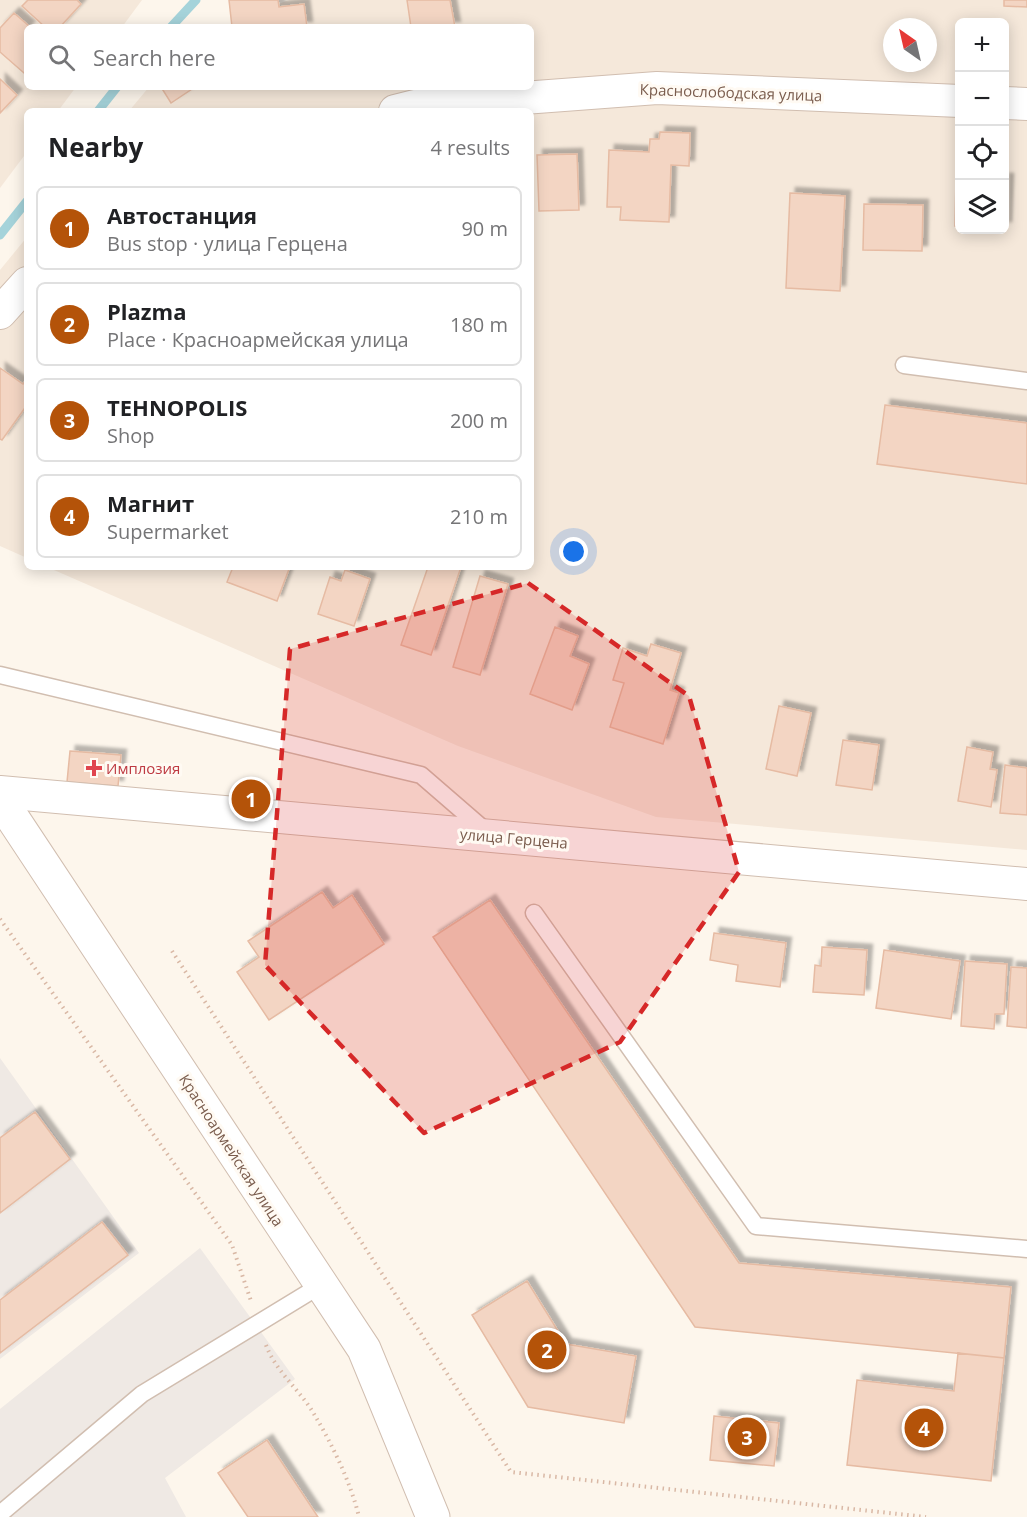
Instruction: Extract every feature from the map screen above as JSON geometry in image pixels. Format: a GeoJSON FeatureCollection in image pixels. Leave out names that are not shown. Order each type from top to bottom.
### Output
{"type":"FeatureCollection","features":[{"type":"Feature","properties":{"kind":"street","name":"Краснослободская улица"},"geometry":{"type":"LineString","coordinates":[[408,108],[657,88],[955,101]]}},
{"type":"Feature","properties":{"kind":"street"},"geometry":{"type":"LineString","coordinates":[[1009,103],[1027,104]]}},
{"type":"Feature","properties":{"kind":"street"},"geometry":{"type":"LineString","coordinates":[[0,312],[24,287]]}},
{"type":"Feature","properties":{"kind":"street","name":"улица Герцена"},"geometry":{"type":"LineString","coordinates":[[0,792],[1027,884]]}},
{"type":"Feature","properties":{"kind":"street","name":"Красноармейская улица"},"geometry":{"type":"LineString","coordinates":[[0,799],[364,1349],[433,1517]]}},
{"type":"Feature","properties":{"kind":"lane"},"geometry":{"type":"LineString","coordinates":[[904,364],[1027,381]]}},
{"type":"Feature","properties":{"kind":"lane"},"geometry":{"type":"LineString","coordinates":[[0,675],[421,775],[491,836]]}},
{"type":"Feature","properties":{"kind":"lane"},"geometry":{"type":"LineString","coordinates":[[534,913],[756,1226],[1027,1249]]}},
{"type":"Feature","properties":{"kind":"lane"},"geometry":{"type":"LineString","coordinates":[[0,1514],[142,1394],[321,1285]]}},
{"type":"Feature","properties":{"kind":"path"},"geometry":{"type":"LineString","coordinates":[[0,919],[232,1245],[270,1356],[314,1413],[353,1492],[359,1517]]}},
{"type":"Feature","properties":{"kind":"path"},"geometry":{"type":"LineString","coordinates":[[172,951],[511,1472],[926,1517]]}},
{"type":"Feature","properties":{"kind":"highlighted area"},"geometry":{"type":"Polygon","coordinates":[[[528,583],[689,696],[739,872],[620,1042],[424,1133],[265,965],[290,649],[528,583]]]}},
{"type":"Feature","properties":{"kind":"shaded area"},"geometry":{"type":"Polygon","coordinates":[[[0,0],[142,0],[124,24],[24,24],[24,90],[74,90],[60,108],[24,108],[24,156],[0,188],[0,0]]]}},
{"type":"Feature","properties":{"kind":"shaded area"},"geometry":{"type":"Polygon","coordinates":[[[289,0],[1027,0],[1027,850],[656,817],[458,746],[54,570],[534,570],[534,108],[132,108],[146,90],[534,90],[534,24],[248,24],[289,0]]]}},
{"type":"Feature","properties":{"kind":"shaded area"},"geometry":{"type":"Polygon","coordinates":[[[24,241],[24,557],[0,546],[0,270],[24,241]]]}},
{"type":"Feature","properties":{"kind":"shaded area"},"geometry":{"type":"Polygon","coordinates":[[[0,1058],[139,1253],[0,1359],[0,1058]]]}},
{"type":"Feature","properties":{"kind":"shaded area"},"geometry":{"type":"Polygon","coordinates":[[[200,1248],[295,1379],[165,1478],[186,1517],[0,1517],[0,1409],[200,1248]]]}},
{"type":"Feature","properties":{"kind":"building"},"geometry":{"type":"Polygon","coordinates":[[[28,0],[77,0],[81,4],[63,24],[42,24],[22,6],[28,0]]]}},
{"type":"Feature","properties":{"kind":"building"},"geometry":{"type":"Polygon","coordinates":[[[229,0],[278,0],[279,7],[304,4],[307,24],[232,24],[229,0]]]}},
{"type":"Feature","properties":{"kind":"building"},"geometry":{"type":"Polygon","coordinates":[[[407,0],[450,0],[454,24],[411,24],[407,0]]]}},
{"type":"Feature","properties":{"kind":"building"},"geometry":{"type":"Polygon","coordinates":[[[1004,0],[1027,0],[1027,7],[1004,6],[1004,0]]]}},
{"type":"Feature","properties":{"kind":"building"},"geometry":{"type":"Polygon","coordinates":[[[14,13],[27,24],[24,24],[24,73],[0,52],[0,28],[14,13]]]}},
{"type":"Feature","properties":{"kind":"building"},"geometry":{"type":"Polygon","coordinates":[[[0,79],[17,95],[0,113],[0,79]]]}},
{"type":"Feature","properties":{"kind":"building"},"geometry":{"type":"Polygon","coordinates":[[[163,90],[190,90],[171,103],[163,90]]]}},
{"type":"Feature","properties":{"kind":"building"},"geometry":{"type":"Polygon","coordinates":[[[660,132],[690,133],[689,166],[671,165],[669,222],[620,220],[621,207],[607,207],[609,150],[649,152],[650,139],[659,139],[660,132]]]}},
{"type":"Feature","properties":{"kind":"building"},"geometry":{"type":"Polygon","coordinates":[[[577,154],[579,210],[539,211],[537,155],[577,154]]]}},
{"type":"Feature","properties":{"kind":"building"},"geometry":{"type":"Polygon","coordinates":[[[790,193],[845,196],[840,291],[786,288],[790,193]]]}},
{"type":"Feature","properties":{"kind":"building"},"geometry":{"type":"Polygon","coordinates":[[[864,204],[923,205],[922,251],[863,250],[864,204]]]}},
{"type":"Feature","properties":{"kind":"building"},"geometry":{"type":"Polygon","coordinates":[[[0,368],[24,383],[24,409],[2,440],[0,439],[0,368]]]}},
{"type":"Feature","properties":{"kind":"building"},"geometry":{"type":"Polygon","coordinates":[[[885,405],[1027,423],[1027,484],[877,464],[885,405]]]}},
{"type":"Feature","properties":{"kind":"building"},"geometry":{"type":"Polygon","coordinates":[[[232,570],[289,570],[277,601],[227,582],[232,570]]]}},
{"type":"Feature","properties":{"kind":"building"},"geometry":{"type":"Polygon","coordinates":[[[345,570],[370,579],[354,626],[318,614],[330,577],[341,581],[345,570]]]}},
{"type":"Feature","properties":{"kind":"building"},"geometry":{"type":"Polygon","coordinates":[[[427,570],[460,570],[431,655],[401,645],[427,570]]]}},
{"type":"Feature","properties":{"kind":"building"},"geometry":{"type":"Polygon","coordinates":[[[480,576],[508,584],[480,675],[453,667],[480,576]]]}},
{"type":"Feature","properties":{"kind":"building"},"geometry":{"type":"Polygon","coordinates":[[[555,627],[578,636],[570,656],[589,664],[572,710],[530,694],[555,627]]]}},
{"type":"Feature","properties":{"kind":"building"},"geometry":{"type":"Polygon","coordinates":[[[651,644],[681,653],[670,690],[679,693],[663,744],[610,727],[624,683],[613,680],[623,648],[647,656],[651,644]]]}},
{"type":"Feature","properties":{"kind":"building"},"geometry":{"type":"Polygon","coordinates":[[[779,706],[811,713],[797,776],[766,769],[779,706]]]}},
{"type":"Feature","properties":{"kind":"building"},"geometry":{"type":"Polygon","coordinates":[[[843,740],[879,745],[872,790],[836,785],[843,740]]]}},
{"type":"Feature","properties":{"kind":"building"},"geometry":{"type":"Polygon","coordinates":[[[967,747],[993,752],[990,769],[997,770],[991,807],[958,801],[967,747]]]}},
{"type":"Feature","properties":{"kind":"building","name":"Имплозия"},"geometry":{"type":"Polygon","coordinates":[[[70,751],[121,755],[118,786],[67,782],[70,751]]]}},
{"type":"Feature","properties":{"kind":"building"},"geometry":{"type":"Polygon","coordinates":[[[1005,765],[1027,768],[1027,815],[1000,813],[1005,765]]]}},
{"type":"Feature","properties":{"kind":"building"},"geometry":{"type":"Polygon","coordinates":[[[322,892],[333,908],[352,895],[384,944],[269,1020],[237,972],[259,957],[248,941],[322,892]]]}},
{"type":"Feature","properties":{"kind":"building"},"geometry":{"type":"Polygon","coordinates":[[[490,900],[739,1263],[1011,1287],[1004,1358],[695,1327],[433,937],[490,900]]]}},
{"type":"Feature","properties":{"kind":"building"},"geometry":{"type":"Polygon","coordinates":[[[714,933],[786,943],[780,987],[736,981],[738,965],[710,960],[714,933]]]}},
{"type":"Feature","properties":{"kind":"building"},"geometry":{"type":"Polygon","coordinates":[[[822,947],[867,950],[864,995],[813,992],[815,965],[821,966],[822,947]]]}},
{"type":"Feature","properties":{"kind":"building"},"geometry":{"type":"Polygon","coordinates":[[[884,950],[960,961],[951,1019],[876,1008],[884,950]]]}},
{"type":"Feature","properties":{"kind":"building"},"geometry":{"type":"Polygon","coordinates":[[[965,961],[1007,964],[1004,1014],[995,1014],[994,1029],[961,1026],[965,961]]]}},
{"type":"Feature","properties":{"kind":"building"},"geometry":{"type":"Polygon","coordinates":[[[1011,967],[1027,968],[1027,1028],[1007,1026],[1011,967]]]}},
{"type":"Feature","properties":{"kind":"building"},"geometry":{"type":"Polygon","coordinates":[[[35,1112],[70,1159],[0,1213],[0,1138],[35,1112]]]}},
{"type":"Feature","properties":{"kind":"building"},"geometry":{"type":"Polygon","coordinates":[[[102,1222],[128,1255],[0,1353],[0,1300],[102,1222]]]}},
{"type":"Feature","properties":{"kind":"building"},"geometry":{"type":"Polygon","coordinates":[[[527,1281],[566,1344],[636,1356],[624,1423],[528,1407],[472,1315],[527,1281]]]}},
{"type":"Feature","properties":{"kind":"building"},"geometry":{"type":"Polygon","coordinates":[[[958,1353],[1004,1358],[991,1481],[847,1465],[857,1380],[954,1391],[958,1353]]]}},
{"type":"Feature","properties":{"kind":"building"},"geometry":{"type":"Polygon","coordinates":[[[714,1416],[779,1423],[774,1466],[710,1460],[714,1416]]]}},
{"type":"Feature","properties":{"kind":"building"},"geometry":{"type":"Polygon","coordinates":[[[267,1440],[318,1517],[248,1517],[218,1473],[267,1440]]]}},
{"type":"Feature","properties":{"kind":"waterway"},"geometry":{"type":"LineString","coordinates":[[174,24],[196,0]]}},
{"type":"Feature","properties":{"kind":"waterway"},"geometry":{"type":"LineString","coordinates":[[100,108],[115,90]]}},
{"type":"Feature","properties":{"kind":"waterway"},"geometry":{"type":"LineString","coordinates":[[0,235],[24,205]]}},
{"type":"Feature","properties":{"kind":"place","name":"Имплозия"},"geometry":{"type":"Point","coordinates":[94,768]}},
{"type":"Feature","properties":{"kind":"place","name":"Автостанция"},"geometry":{"type":"Point","coordinates":[251,799]}},
{"type":"Feature","properties":{"kind":"place","name":"Plazma"},"geometry":{"type":"Point","coordinates":[547,1350]}},
{"type":"Feature","properties":{"kind":"place","name":"Магнит"},"geometry":{"type":"Point","coordinates":[924,1428]}},
{"type":"Feature","properties":{"kind":"place","name":"TEHNOPOLIS"},"geometry":{"type":"Point","coordinates":[747,1437]}}]}
